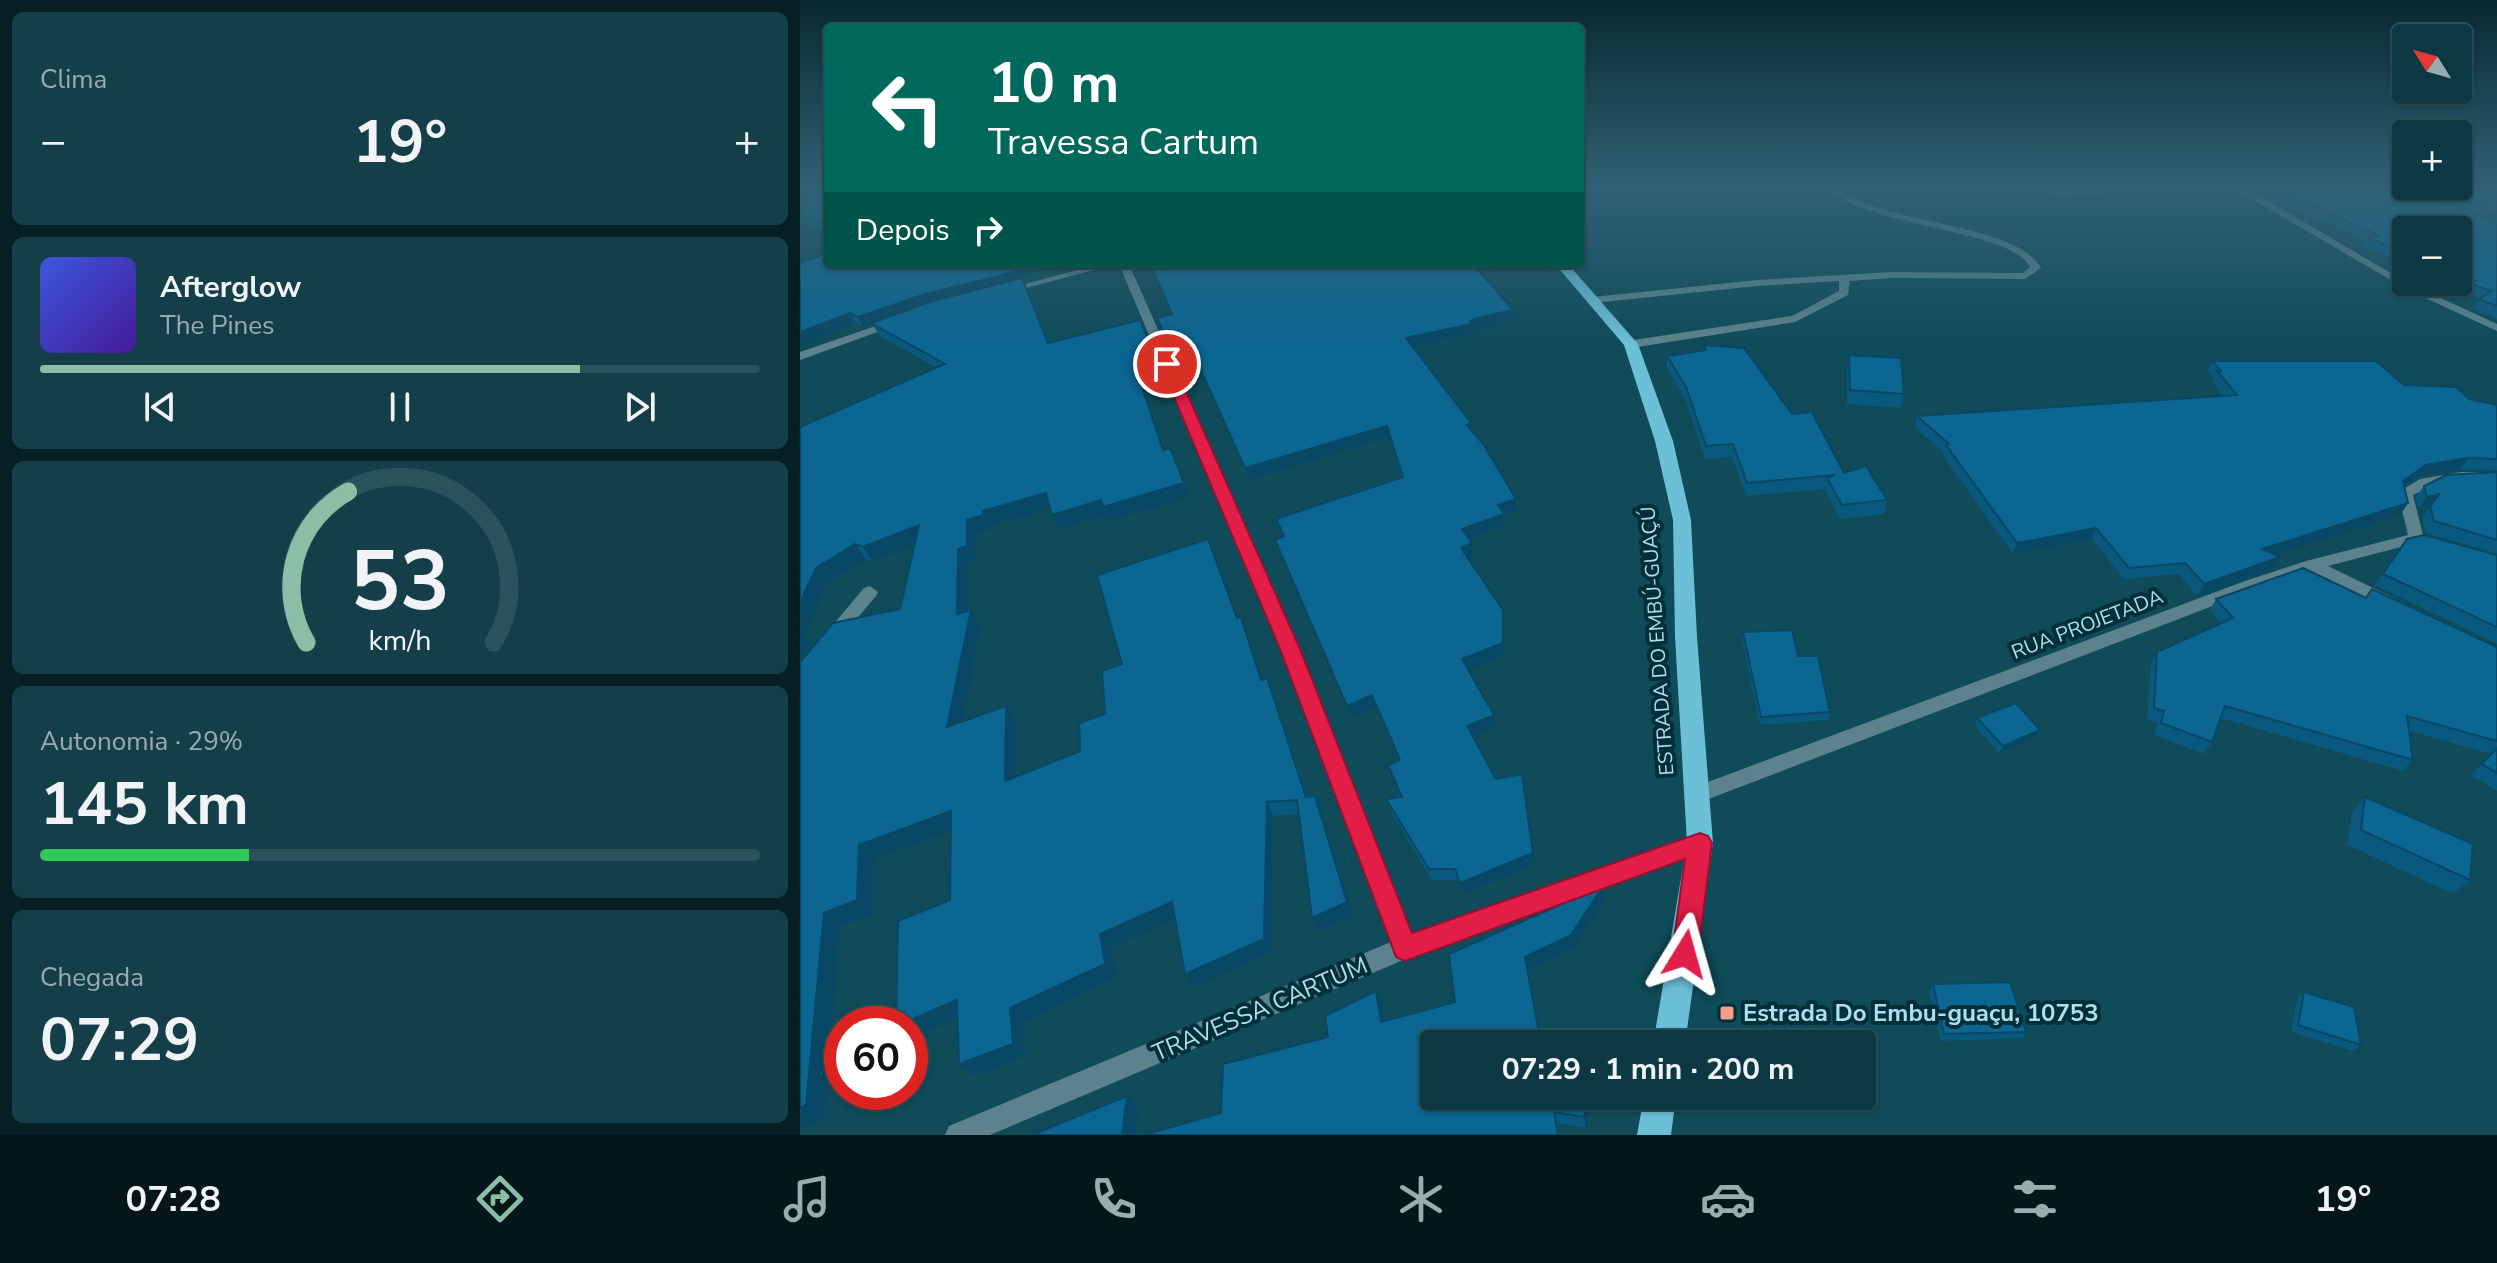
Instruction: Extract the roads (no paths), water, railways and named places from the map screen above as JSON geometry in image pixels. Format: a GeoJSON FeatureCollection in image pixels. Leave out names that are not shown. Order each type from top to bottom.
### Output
{"type":"FeatureCollection","features":[{"type":"Feature","properties":{"kind":"main road","name":"ESTRADA DO EMBÚ-GUAÇÚ"},"geometry":{"type":"LineString","coordinates":[[1565,268],[1631,344],[1664,441],[1682,520],[1686,637],[1700,843],[1671,1030]]}},
{"type":"Feature","properties":{"kind":"main road"},"geometry":{"type":"LineString","coordinates":[[1654,1135],[1658,1110]]}},
{"type":"Feature","properties":{"kind":"street"},"geometry":{"type":"LineString","coordinates":[[1593,300],[1757,283],[1891,275],[2025,276],[2036,268],[2030,257],[2004,243],[1984,238]]}},
{"type":"Feature","properties":{"kind":"street"},"geometry":{"type":"LineString","coordinates":[[2326,238],[2412,288],[2497,328]]}},
{"type":"Feature","properties":{"kind":"street"},"geometry":{"type":"LineString","coordinates":[[989,295],[1095,268]]}},
{"type":"Feature","properties":{"kind":"street"},"geometry":{"type":"LineString","coordinates":[[1126,268],[1290,649],[1405,948]]}},
{"type":"Feature","properties":{"kind":"street"},"geometry":{"type":"LineString","coordinates":[[1631,344],[1795,319],[1844,293],[1845,278]]}},
{"type":"Feature","properties":{"kind":"street"},"geometry":{"type":"LineString","coordinates":[[800,356],[907,319]]}},
{"type":"Feature","properties":{"kind":"street"},"geometry":{"type":"LineString","coordinates":[[2443,546],[2416,538],[2405,494],[2417,484],[2459,476],[2497,476]]}},
{"type":"Feature","properties":{"kind":"street","name":"RUA PROJETADA"},"geometry":{"type":"LineString","coordinates":[[1699,794],[2251,585],[2312,565],[2416,538]]}},
{"type":"Feature","properties":{"kind":"street"},"geometry":{"type":"LineString","coordinates":[[2312,565],[2401,608]]}},
{"type":"Feature","properties":{"kind":"street"},"geometry":{"type":"LineString","coordinates":[[820,652],[870,592]]}},
{"type":"Feature","properties":{"kind":"street","name":"TRAVESSA CARTUM"},"geometry":{"type":"LineString","coordinates":[[958,1135],[1405,948],[1700,843]]}},
{"type":"Feature","properties":{"kind":"place","name":"Estrada Do Embu-guaçu, 10753"},"geometry":{"type":"Point","coordinates":[1727,1013]}}]}
